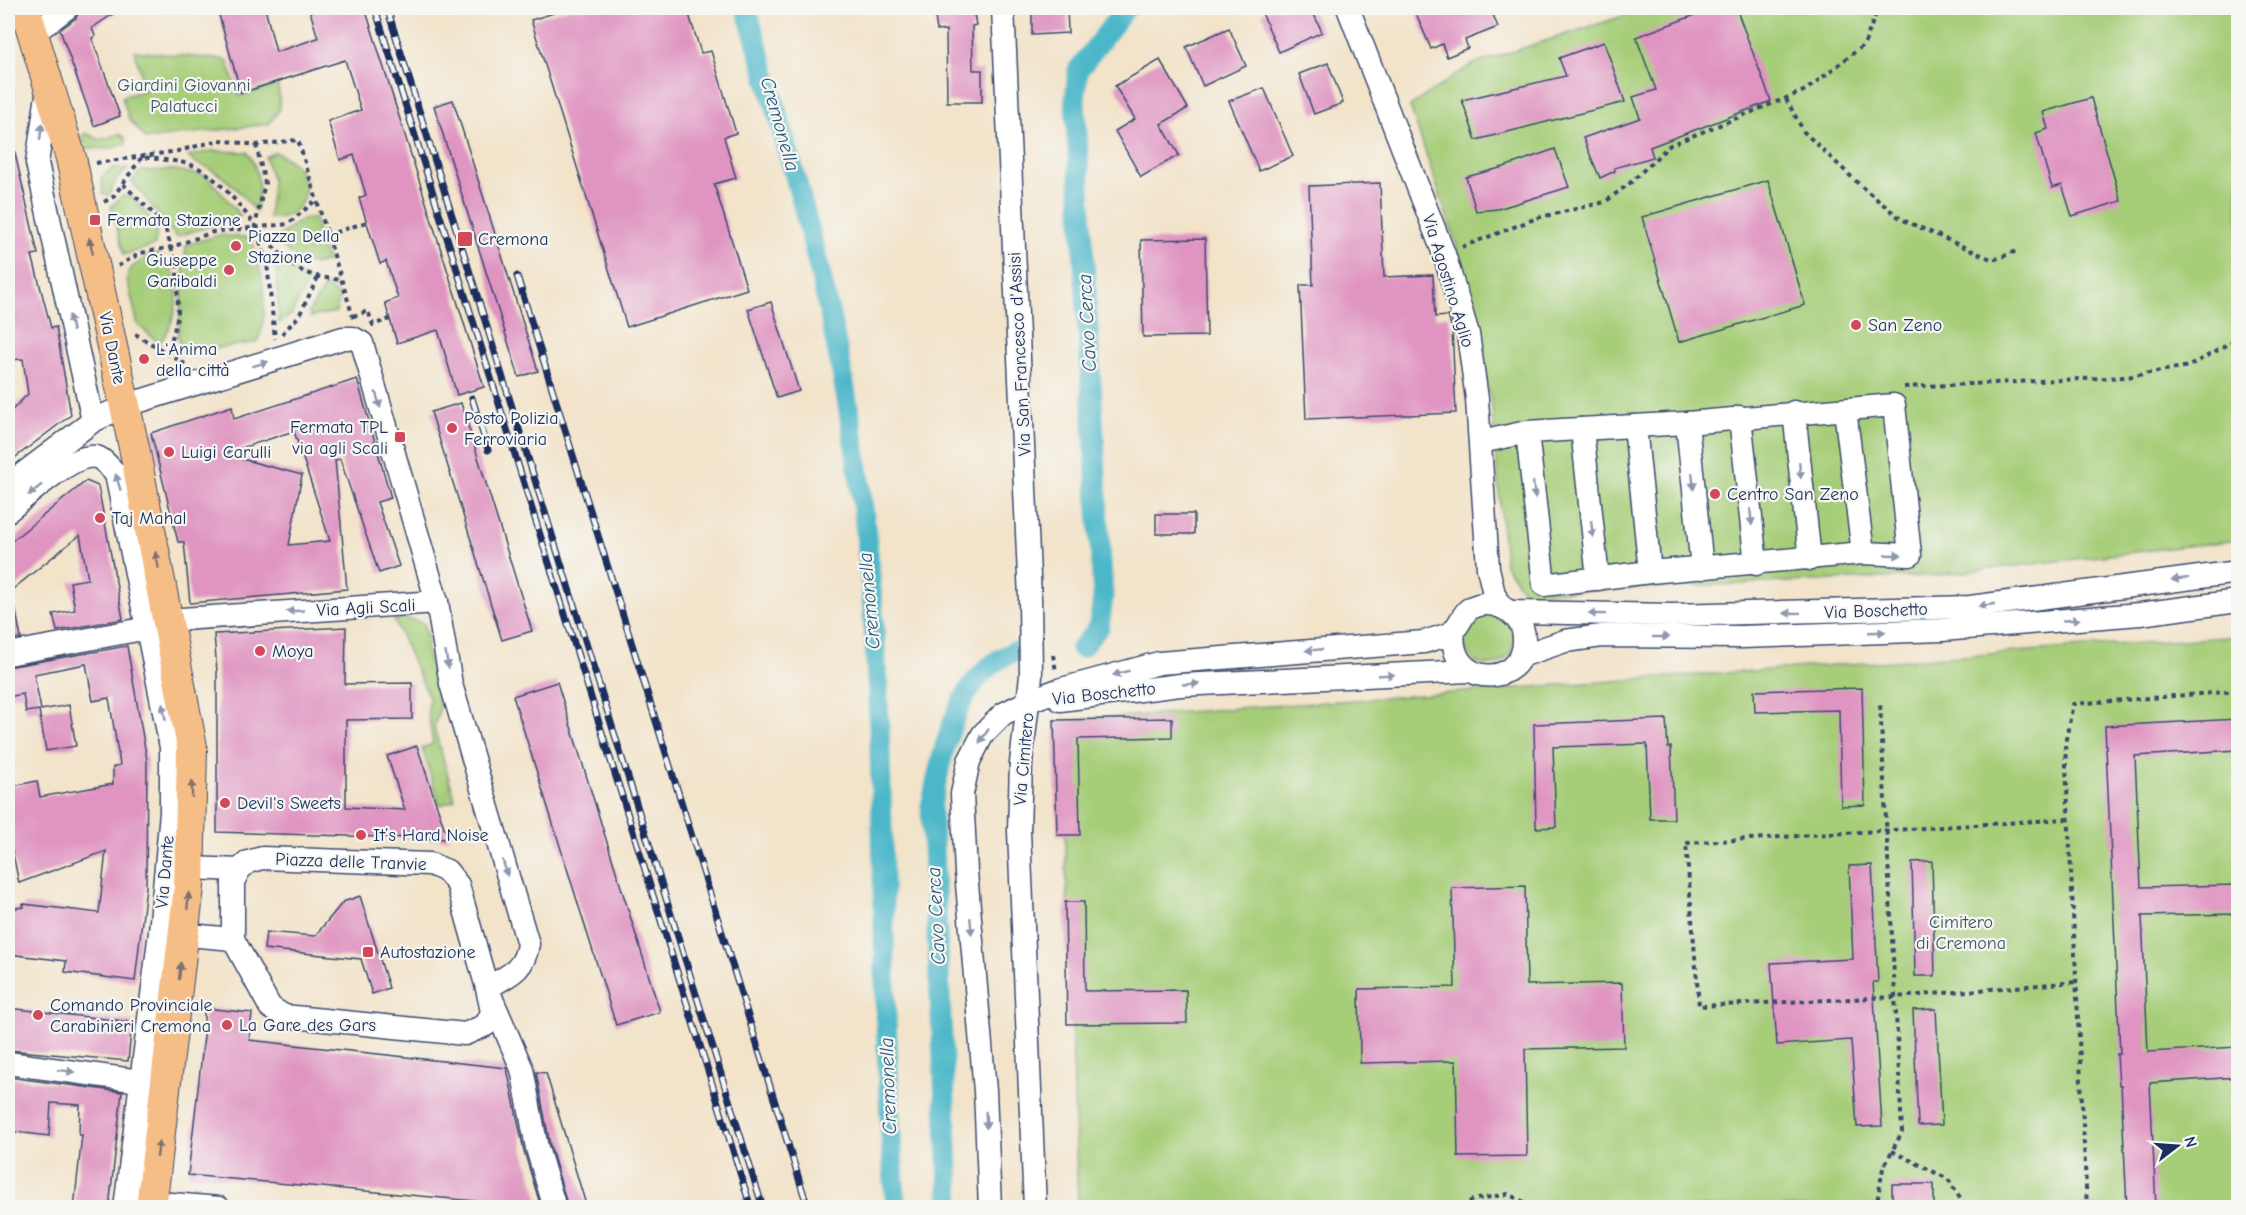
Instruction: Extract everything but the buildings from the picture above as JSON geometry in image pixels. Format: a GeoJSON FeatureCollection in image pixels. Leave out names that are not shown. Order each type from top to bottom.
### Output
{"type":"FeatureCollection","features":[{"type":"Feature","properties":{"kind":"main road","name":"Via Dante"},"geometry":{"type":"LineString","coordinates":[[30,20],[71,158],[124,406],[154,622],[192,747],[190,868],[172,933],[163,1006],[164,1106],[138,1204]]}},
{"type":"Feature","properties":{"kind":"street"},"geometry":{"type":"LineString","coordinates":[[30,20],[67,8]]}},
{"type":"Feature","properties":{"kind":"street","name":"Via San Francesco d'Assisi"},"geometry":{"type":"LineString","coordinates":[[1003,8],[1024,450],[1031,676],[1029,701]]}},
{"type":"Feature","properties":{"kind":"street","name":"Via Agostino Aglio"},"geometry":{"type":"LineString","coordinates":[[1348,8],[1444,254],[1468,334],[1481,442],[1488,568],[1494,594],[1506,610]]}},
{"type":"Feature","properties":{"kind":"street","name":"Via Dante"},"geometry":{"type":"LineString","coordinates":[[49,80],[37,162],[93,421]]}},
{"type":"Feature","properties":{"kind":"street"},"geometry":{"type":"LineString","coordinates":[[8,485],[93,421],[124,406],[343,338],[353,338],[362,344]]}},
{"type":"Feature","properties":{"kind":"street","name":"Via Agli Scali"},"geometry":{"type":"LineString","coordinates":[[8,654],[154,622],[438,602],[362,344]]}},
{"type":"Feature","properties":{"kind":"street"},"geometry":{"type":"LineString","coordinates":[[80,364],[124,406]]}},
{"type":"Feature","properties":{"kind":"street"},"geometry":{"type":"LineString","coordinates":[[1481,442],[1527,432],[1688,423],[1894,405],[1910,555],[1863,553],[1650,572],[1544,585],[1527,432]]}},
{"type":"Feature","properties":{"kind":"street"},"geometry":{"type":"LineString","coordinates":[[1845,410],[1863,553]]}},
{"type":"Feature","properties":{"kind":"street"},"geometry":{"type":"LineString","coordinates":[[1794,412],[1810,559]]}},
{"type":"Feature","properties":{"kind":"street"},"geometry":{"type":"LineString","coordinates":[[1740,417],[1756,564]]}},
{"type":"Feature","properties":{"kind":"street"},"geometry":{"type":"LineString","coordinates":[[1688,423],[1702,568]]}},
{"type":"Feature","properties":{"kind":"street"},"geometry":{"type":"LineString","coordinates":[[1635,426],[1650,572]]}},
{"type":"Feature","properties":{"kind":"street"},"geometry":{"type":"LineString","coordinates":[[1582,429],[1598,579]]}},
{"type":"Feature","properties":{"kind":"street","name":"Via Dante"},"geometry":{"type":"LineString","coordinates":[[8,511],[73,461],[87,456],[100,458],[116,474],[154,622],[171,747],[171,812],[163,896],[172,933]]}},
{"type":"Feature","properties":{"kind":"street","name":"Via Agostino Aglio"},"geometry":{"type":"LineString","coordinates":[[1459,621],[1478,597],[1488,568]]}},
{"type":"Feature","properties":{"kind":"street","name":"Via Boschetto"},"geometry":{"type":"LineString","coordinates":[[1029,701],[1080,684],[1160,663],[1424,642],[1482,604],[1506,610],[1671,615],[1970,607],[2238,572]]}},
{"type":"Feature","properties":{"kind":"street","name":"Via Boschetto"},"geometry":{"type":"LineString","coordinates":[[1029,701],[1083,698],[1180,685],[1469,671],[1492,676],[1514,666],[1521,656],[1565,641],[1602,636],[1741,637],[1942,630],[2140,614],[2238,601]]}},
{"type":"Feature","properties":{"kind":"street"},"geometry":{"type":"LineString","coordinates":[[438,602],[451,684],[528,944],[525,960],[507,977],[487,988]]}},
{"type":"Feature","properties":{"kind":"street"},"geometry":{"type":"LineString","coordinates":[[1506,610],[1524,633],[1521,656]]}},
{"type":"Feature","properties":{"kind":"street"},"geometry":{"type":"LineString","coordinates":[[1459,621],[1455,653],[1469,671]]}},
{"type":"Feature","properties":{"kind":"street","name":"Via Cimitero"},"geometry":{"type":"LineString","coordinates":[[990,1208],[985,1091],[966,872],[962,794],[969,761],[983,734],[1003,714],[1029,701]]}},
{"type":"Feature","properties":{"kind":"street","name":"Via Cimitero"},"geometry":{"type":"LineString","coordinates":[[1029,701],[1021,763],[1020,831],[1035,1208]]}},
{"type":"Feature","properties":{"kind":"street","name":"Via Dante"},"geometry":{"type":"LineString","coordinates":[[171,812],[190,868]]}},
{"type":"Feature","properties":{"kind":"street","name":"Piazza delle Tranvie"},"geometry":{"type":"LineString","coordinates":[[239,870],[248,862],[262,858],[439,866],[447,870],[458,885],[492,1011],[489,1019],[480,1029],[465,1034]]}},
{"type":"Feature","properties":{"kind":"street"},"geometry":{"type":"LineString","coordinates":[[190,868],[239,870],[233,882],[233,939],[270,1007],[284,1016],[489,1036],[506,1048],[517,1067],[528,1102]]}},
{"type":"Feature","properties":{"kind":"street"},"geometry":{"type":"LineString","coordinates":[[172,933],[233,939]]}},
{"type":"Feature","properties":{"kind":"street","name":"Piazza delle Tranvie"},"geometry":{"type":"LineString","coordinates":[[487,988],[522,1070],[537,1148],[555,1208]]}},
{"type":"Feature","properties":{"kind":"street","name":"Via Dante"},"geometry":{"type":"LineString","coordinates":[[138,1204],[141,1080],[163,1006]]}},
{"type":"Feature","properties":{"kind":"street"},"geometry":{"type":"LineString","coordinates":[[8,1063],[141,1080],[164,1106]]}},
{"type":"Feature","properties":{"kind":"street"},"geometry":{"type":"LineString","coordinates":[[138,1204],[219,1208]]}},
{"type":"Feature","properties":{"kind":"path"},"geometry":{"type":"LineString","coordinates":[[1444,254],[1537,218],[1605,202],[1670,145],[1806,90],[1864,45],[1878,8]]}},
{"type":"Feature","properties":{"kind":"path"},"geometry":{"type":"LineString","coordinates":[[1786,99],[1804,132],[1862,187],[1901,219],[1993,260],[2017,251]]}},
{"type":"Feature","properties":{"kind":"path"},"geometry":{"type":"LineString","coordinates":[[90,160],[99,165],[220,140],[256,145],[298,140],[362,344]]}},
{"type":"Feature","properties":{"kind":"path"},"geometry":{"type":"LineString","coordinates":[[256,145],[265,183],[255,226],[267,264],[275,343],[299,316],[318,277]]}},
{"type":"Feature","properties":{"kind":"path"},"geometry":{"type":"LineString","coordinates":[[101,203],[113,197],[142,157]]}},
{"type":"Feature","properties":{"kind":"path"},"geometry":{"type":"LineString","coordinates":[[142,157],[198,167],[227,189],[255,226],[294,266],[318,277],[341,280]]}},
{"type":"Feature","properties":{"kind":"path"},"geometry":{"type":"LineString","coordinates":[[123,184],[164,224],[172,247],[177,266],[178,315],[168,354]]}},
{"type":"Feature","properties":{"kind":"path"},"geometry":{"type":"LineString","coordinates":[[115,268],[141,253],[172,247],[213,232],[288,224],[316,200]]}},
{"type":"Feature","properties":{"kind":"path"},"geometry":{"type":"LineString","coordinates":[[327,235],[367,222]]}},
{"type":"Feature","properties":{"kind":"path"},"geometry":{"type":"LineString","coordinates":[[353,316],[368,310],[373,325],[390,320]]}},
{"type":"Feature","properties":{"kind":"path"},"geometry":{"type":"LineString","coordinates":[[130,331],[183,364],[192,362]]}},
{"type":"Feature","properties":{"kind":"path"},"geometry":{"type":"LineString","coordinates":[[1903,387],[2127,377],[2189,366],[2238,339]]}},
{"type":"Feature","properties":{"kind":"path"},"geometry":{"type":"LineString","coordinates":[[1052,650],[1056,673],[1069,677],[1079,675],[1080,684]]}},
{"type":"Feature","properties":{"kind":"path"},"geometry":{"type":"LineString","coordinates":[[2087,1208],[2065,744],[2073,704],[2238,691]]}},
{"type":"Feature","properties":{"kind":"path"},"geometry":{"type":"LineString","coordinates":[[1876,1208],[1883,1168],[1902,1132],[1880,703]]}},
{"type":"Feature","properties":{"kind":"path"},"geometry":{"type":"LineString","coordinates":[[2068,819],[1686,843],[1699,1006],[1895,997],[2076,982]]}},
{"type":"Feature","properties":{"kind":"path"},"geometry":{"type":"LineString","coordinates":[[1892,1151],[1948,1179],[1966,1208]]}},
{"type":"Feature","properties":{"kind":"path"},"geometry":{"type":"LineString","coordinates":[[1461,1208],[1472,1200],[1508,1194],[1536,1208]]}},
{"type":"Feature","properties":{"kind":"green space","name":"San Zeno"},"geometry":{"type":"Polygon","coordinates":[[[1638,8],[2238,8],[2238,540],[1930,576],[1525,593],[1505,565],[1492,406],[1456,243],[1410,106],[1471,65],[1623,16],[1638,8]]]}},
{"type":"Feature","properties":{"kind":"green space","name":"Giardini Giovanni Palatucci"},"geometry":{"type":"Polygon","coordinates":[[[134,51],[227,60],[239,96],[278,85],[280,108],[269,124],[146,139],[129,119],[122,97],[146,90],[134,51]]]}},
{"type":"Feature","properties":{"kind":"green space","name":"Giardini Giovanni Palatucci"},"geometry":{"type":"Polygon","coordinates":[[[86,133],[100,140],[119,134],[125,137],[126,144],[109,149],[87,148],[81,136],[86,133]]]}},
{"type":"Feature","properties":{"kind":"green space","name":"Giardini Giovanni Palatucci"},"geometry":{"type":"Polygon","coordinates":[[[212,151],[247,152],[257,174],[256,212],[225,179],[188,156],[212,151]]]}},
{"type":"Feature","properties":{"kind":"green space","name":"Giardini Giovanni Palatucci"},"geometry":{"type":"Polygon","coordinates":[[[275,152],[298,168],[305,184],[305,193],[298,207],[285,216],[277,218],[269,217],[272,179],[265,157],[275,152]]]}},
{"type":"Feature","properties":{"kind":"green space","name":"Giardini Giovanni Palatucci"},"geometry":{"type":"Polygon","coordinates":[[[113,168],[129,168],[117,179],[109,195],[103,194],[101,177],[113,168]]]}},
{"type":"Feature","properties":{"kind":"green space","name":"Giardini Giovanni Palatucci"},"geometry":{"type":"Polygon","coordinates":[[[174,170],[207,176],[241,216],[176,237],[132,181],[141,171],[174,170]]]}},
{"type":"Feature","properties":{"kind":"green space"},"geometry":{"type":"Polygon","coordinates":[[[123,196],[133,197],[157,228],[155,245],[124,255],[111,206],[123,196]]]}},
{"type":"Feature","properties":{"kind":"green space"},"geometry":{"type":"Polygon","coordinates":[[[315,218],[319,241],[328,261],[320,264],[299,259],[275,239],[301,220],[315,218]]]}},
{"type":"Feature","properties":{"kind":"green space"},"geometry":{"type":"Polygon","coordinates":[[[219,235],[251,238],[259,262],[263,290],[264,318],[261,331],[257,342],[182,354],[178,336],[186,245],[219,235]]]}},
{"type":"Feature","properties":{"kind":"green space"},"geometry":{"type":"Polygon","coordinates":[[[150,255],[160,255],[172,270],[177,292],[175,311],[169,329],[159,343],[138,325],[127,279],[131,268],[150,255]]]}},
{"type":"Feature","properties":{"kind":"green space"},"geometry":{"type":"Polygon","coordinates":[[[276,260],[308,280],[292,314],[279,323],[276,260]]]}},
{"type":"Feature","properties":{"kind":"green space"},"geometry":{"type":"Polygon","coordinates":[[[325,286],[340,296],[336,312],[310,317],[309,312],[325,286]]]}},
{"type":"Feature","properties":{"kind":"green space"},"geometry":{"type":"Polygon","coordinates":[[[1489,615],[1498,617],[1509,626],[1514,640],[1512,649],[1503,660],[1489,665],[1480,663],[1469,654],[1464,640],[1466,631],[1475,620],[1489,615]]]}},
{"type":"Feature","properties":{"kind":"green space"},"geometry":{"type":"Polygon","coordinates":[[[406,618],[424,624],[428,642],[426,648],[440,707],[434,727],[455,800],[440,805],[422,748],[433,744],[428,712],[429,697],[394,620],[406,618]]]}},
{"type":"Feature","properties":{"kind":"green space","name":"Cimitero di Cremona"},"geometry":{"type":"Polygon","coordinates":[[[2238,636],[2238,1207],[1078,1207],[1061,721],[2238,636]]]}},
{"type":"Feature","properties":{"kind":"waterway","name":"Cremonella"},"geometry":{"type":"LineString","coordinates":[[746,8],[784,135],[818,263],[833,328],[857,458],[873,609],[878,695],[887,1037],[896,1208]]}},
{"type":"Feature","properties":{"kind":"waterway","name":"Cavo Cerca"},"geometry":{"type":"LineString","coordinates":[[1081,648],[1099,627],[1103,597],[1075,100],[1078,70],[1126,8]]}},
{"type":"Feature","properties":{"kind":"waterway","name":"Cavo Cerca"},"geometry":{"type":"LineString","coordinates":[[950,1208],[931,806],[947,740],[965,697],[978,678],[994,663],[1014,652]]}},
{"type":"Feature","properties":{"kind":"railway"},"geometry":{"type":"LineString","coordinates":[[375,8],[751,1208]]}},
{"type":"Feature","properties":{"kind":"railway"},"geometry":{"type":"LineString","coordinates":[[387,8],[763,1208]]}},
{"type":"Feature","properties":{"kind":"railway"},"geometry":{"type":"LineString","coordinates":[[517,276],[808,1208]]}},
{"type":"Feature","properties":{"kind":"railway"},"geometry":{"type":"LineString","coordinates":[[472,398],[488,450]]}},
{"type":"Feature","properties":{"kind":"place","name":"Fermata Stazione"},"geometry":{"type":"Point","coordinates":[95,220]}},
{"type":"Feature","properties":{"kind":"place","name":"Cremona"},"geometry":{"type":"Point","coordinates":[465,239]}},
{"type":"Feature","properties":{"kind":"place","name":"Piazza Della Stazione"},"geometry":{"type":"Point","coordinates":[236,246]}},
{"type":"Feature","properties":{"kind":"place","name":"Giuseppe Garibaldi"},"geometry":{"type":"Point","coordinates":[229,270]}},
{"type":"Feature","properties":{"kind":"place","name":"San Zeno"},"geometry":{"type":"Point","coordinates":[1856,325]}},
{"type":"Feature","properties":{"kind":"place","name":"L'Anima della città"},"geometry":{"type":"Point","coordinates":[144,359]}},
{"type":"Feature","properties":{"kind":"place","name":"Posto Polizia Ferroviaria"},"geometry":{"type":"Point","coordinates":[452,428]}},
{"type":"Feature","properties":{"kind":"place","name":"Fermata TPL via agli Scali"},"geometry":{"type":"Point","coordinates":[400,437]}},
{"type":"Feature","properties":{"kind":"place","name":"Luigi Carulli"},"geometry":{"type":"Point","coordinates":[169,452]}},
{"type":"Feature","properties":{"kind":"place","name":"Centro San Zeno"},"geometry":{"type":"Point","coordinates":[1715,494]}},
{"type":"Feature","properties":{"kind":"place","name":"Taj Mahal"},"geometry":{"type":"Point","coordinates":[100,518]}},
{"type":"Feature","properties":{"kind":"place","name":"Moya"},"geometry":{"type":"Point","coordinates":[260,651]}},
{"type":"Feature","properties":{"kind":"place","name":"Devil's Sweets"},"geometry":{"type":"Point","coordinates":[225,803]}},
{"type":"Feature","properties":{"kind":"place","name":"It’s Hard Noise"},"geometry":{"type":"Point","coordinates":[361,835]}},
{"type":"Feature","properties":{"kind":"place","name":"Autostazione"},"geometry":{"type":"Point","coordinates":[368,952]}},
{"type":"Feature","properties":{"kind":"place","name":"Comando Provinciale Carabinieri Cremona"},"geometry":{"type":"Point","coordinates":[38,1015]}},
{"type":"Feature","properties":{"kind":"place","name":"La Gare des Gars"},"geometry":{"type":"Point","coordinates":[227,1025]}}]}
